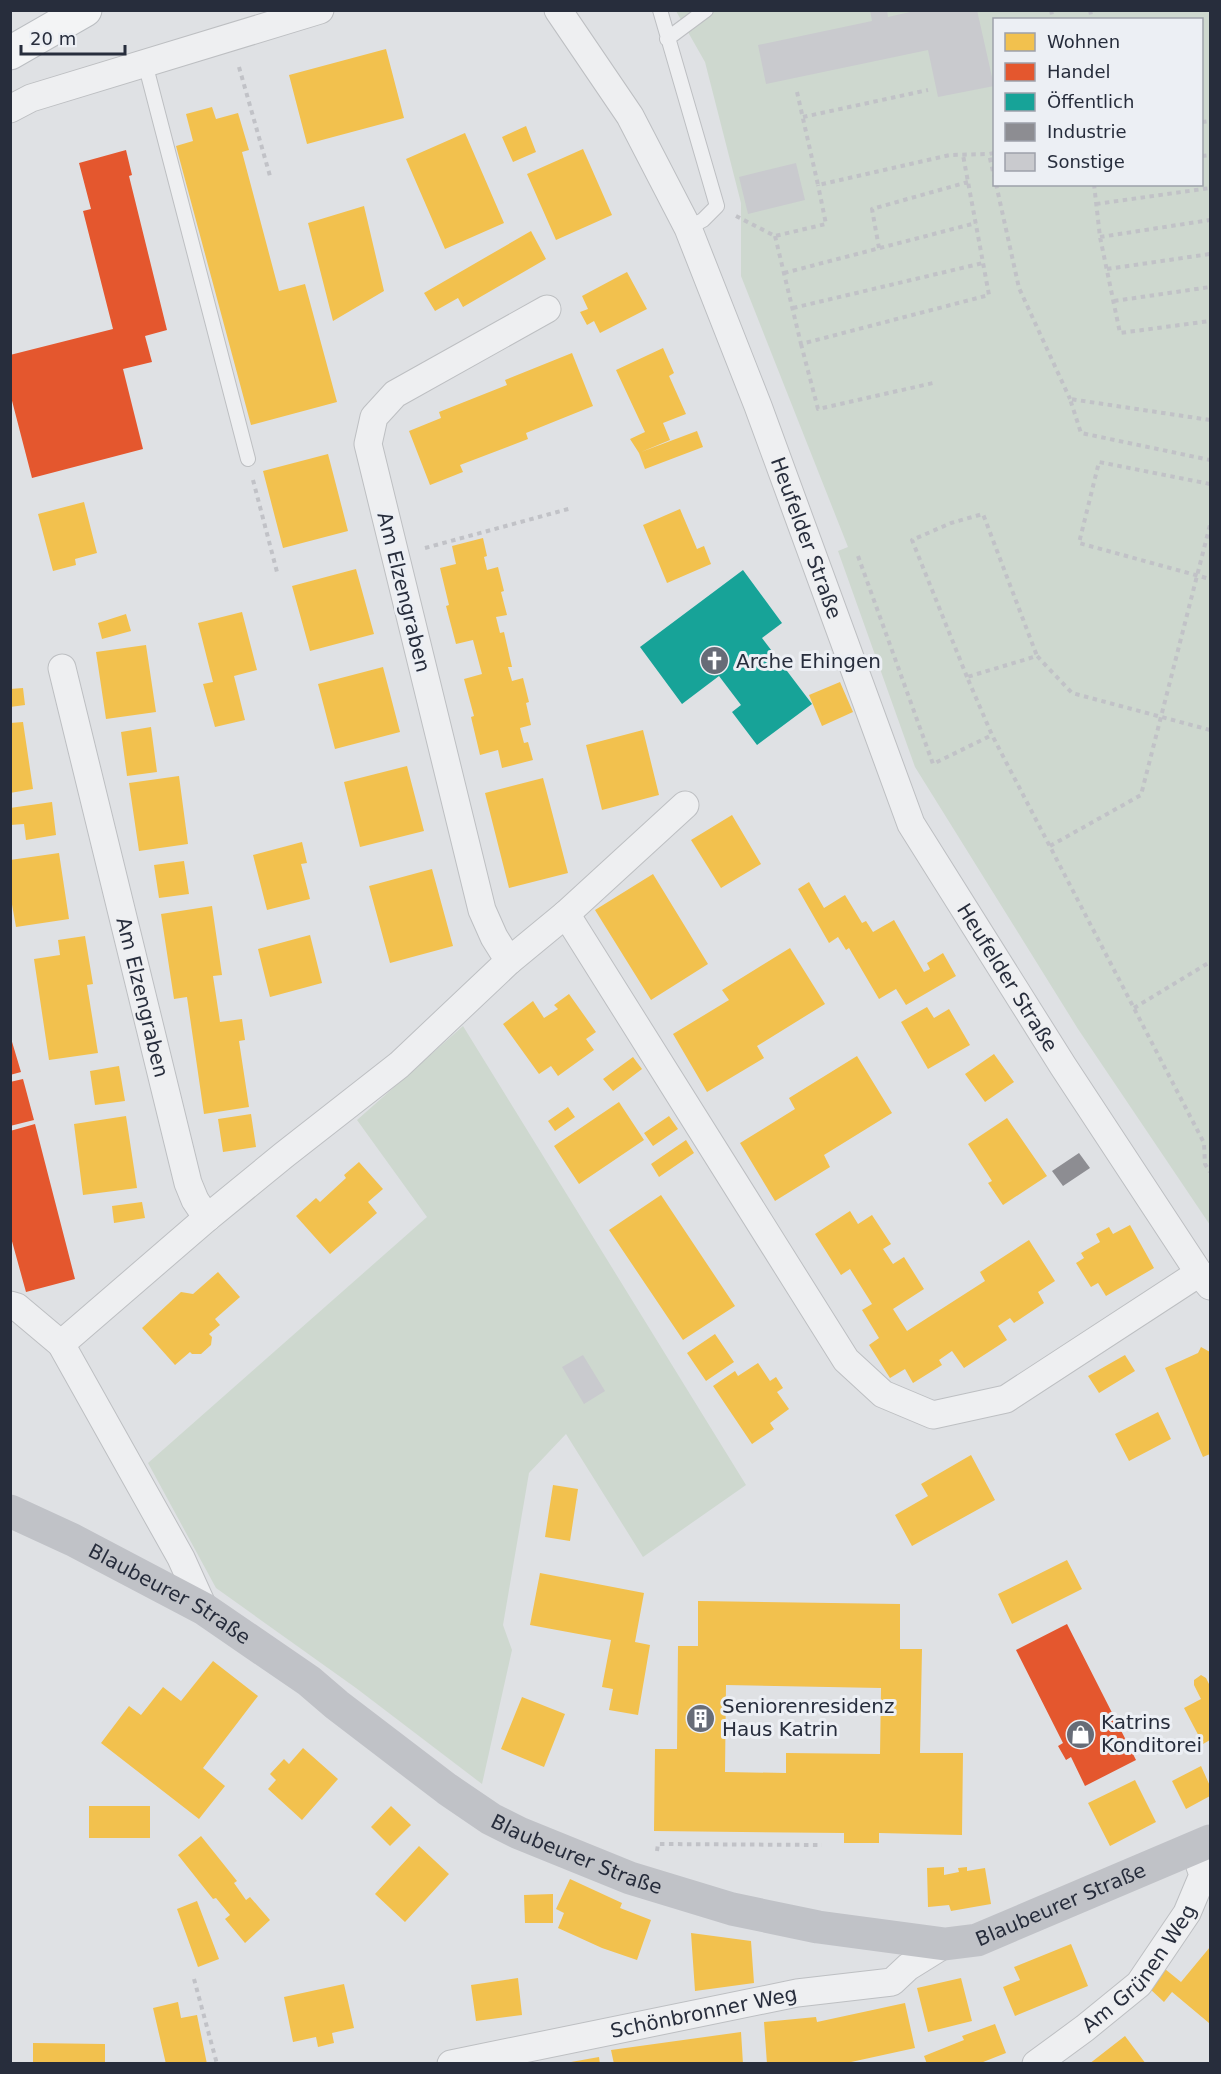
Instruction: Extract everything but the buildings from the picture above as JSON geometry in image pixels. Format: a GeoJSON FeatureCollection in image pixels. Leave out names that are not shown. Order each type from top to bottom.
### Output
{"type":"FeatureCollection","features":[{"type":"Feature","properties":{"kind":"main road"},"geometry":{"type":"LineString","coordinates":[[10,52],[85,10]]}},
{"type":"Feature","properties":{"kind":"street"},"geometry":{"type":"LineString","coordinates":[[10,109],[31,98],[320,10]]}},
{"type":"Feature","properties":{"kind":"street","name":"Heufelder Straße"},"geometry":{"type":"LineString","coordinates":[[558,10],[630,116],[688,228],[758,406],[910,824],[1063,1066],[1205,1280],[1005,1399],[933,1415],[883,1394],[846,1360],[566,914]]}},
{"type":"Feature","properties":{"kind":"street","name":"Am Elzengraben"},"geometry":{"type":"LineString","coordinates":[[509,961],[494,937],[482,910],[368,444],[374,417],[394,394],[547,309]]}},
{"type":"Feature","properties":{"kind":"street","name":"Am Elzengraben"},"geometry":{"type":"LineString","coordinates":[[62,668],[188,1183],[195,1200],[207,1218]]}},
{"type":"Feature","properties":{"kind":"street"},"geometry":{"type":"LineString","coordinates":[[61,1344],[207,1218],[399,1065],[509,961],[566,914],[685,805]]}},
{"type":"Feature","properties":{"kind":"street"},"geometry":{"type":"LineString","coordinates":[[10,1305],[17,1307],[61,1344],[181,1558],[204,1609]]}},
{"type":"Feature","properties":{"kind":"street","name":"Blaubeurer Straße"},"geometry":{"type":"LineString","coordinates":[[10,1511],[73,1540],[204,1609],[309,1681],[447,1789],[491,1819],[597,1865],[732,1909],[818,1927],[945,1944],[978,1940],[1202,1845]]}},
{"type":"Feature","properties":{"kind":"street","name":"Am Grünen Weg"},"geometry":{"type":"LineString","coordinates":[[1036,2064],[1139,1984],[1187,1913],[1203,1875],[1202,1845]]}},
{"type":"Feature","properties":{"kind":"street","name":"Schönbronner Weg"},"geometry":{"type":"LineString","coordinates":[[451,2064],[797,1993],[892,1982],[908,1967],[945,1944]]}},
{"type":"Feature","properties":{"kind":"lane"},"geometry":{"type":"LineString","coordinates":[[660,10],[717,206],[704,220],[688,228]]}},
{"type":"Feature","properties":{"kind":"lane"},"geometry":{"type":"LineString","coordinates":[[668,39],[706,10]]}},
{"type":"Feature","properties":{"kind":"lane"},"geometry":{"type":"LineString","coordinates":[[145,63],[248,459]]}},
{"type":"Feature","properties":{"kind":"path"},"geometry":{"type":"LineString","coordinates":[[231,37],[270,176]]}},
{"type":"Feature","properties":{"kind":"path"},"geometry":{"type":"LineString","coordinates":[[803,117],[928,90]]}},
{"type":"Feature","properties":{"kind":"path"},"geometry":{"type":"LineString","coordinates":[[717,206],[775,236],[826,224],[797,92]]}},
{"type":"Feature","properties":{"kind":"path"},"geometry":{"type":"LineString","coordinates":[[818,185],[950,155],[992,153]]}},
{"type":"Feature","properties":{"kind":"path"},"geometry":{"type":"LineString","coordinates":[[801,344],[990,295],[963,155]]}},
{"type":"Feature","properties":{"kind":"path"},"geometry":{"type":"LineString","coordinates":[[879,248],[872,209],[968,182]]}},
{"type":"Feature","properties":{"kind":"path"},"geometry":{"type":"LineString","coordinates":[[996,186],[1019,288],[1070,399],[1081,433],[1210,460]]}},
{"type":"Feature","properties":{"kind":"path"},"geometry":{"type":"LineString","coordinates":[[1094,186],[1101,237],[1120,333],[1210,321]]}},
{"type":"Feature","properties":{"kind":"path"},"geometry":{"type":"LineString","coordinates":[[1096,204],[1210,188]]}},
{"type":"Feature","properties":{"kind":"path"},"geometry":{"type":"LineString","coordinates":[[1101,237],[1210,220]]}},
{"type":"Feature","properties":{"kind":"path"},"geometry":{"type":"LineString","coordinates":[[784,273],[976,223]]}},
{"type":"Feature","properties":{"kind":"path"},"geometry":{"type":"LineString","coordinates":[[775,236],[818,409],[933,383]]}},
{"type":"Feature","properties":{"kind":"path"},"geometry":{"type":"LineString","coordinates":[[1107,269],[1210,254]]}},
{"type":"Feature","properties":{"kind":"path"},"geometry":{"type":"LineString","coordinates":[[793,308],[983,263]]}},
{"type":"Feature","properties":{"kind":"path"},"geometry":{"type":"LineString","coordinates":[[1114,301],[1210,286]]}},
{"type":"Feature","properties":{"kind":"path"},"geometry":{"type":"LineString","coordinates":[[1070,399],[1210,420]]}},
{"type":"Feature","properties":{"kind":"path"},"geometry":{"type":"LineString","coordinates":[[248,459],[277,572]]}},
{"type":"Feature","properties":{"kind":"path"},"geometry":{"type":"LineString","coordinates":[[1210,483],[1099,462],[1079,543],[1210,579]]}},
{"type":"Feature","properties":{"kind":"path"},"geometry":{"type":"LineString","coordinates":[[395,556],[572,508]]}},
{"type":"Feature","properties":{"kind":"path"},"geometry":{"type":"LineString","coordinates":[[1210,730],[1072,693],[1037,656],[983,514],[951,523],[912,540],[992,735],[1204,1143],[1205,1164],[1210,1172]]}},
{"type":"Feature","properties":{"kind":"path"},"geometry":{"type":"LineString","coordinates":[[1050,846],[1140,795],[1210,525]]}},
{"type":"Feature","properties":{"kind":"path"},"geometry":{"type":"LineString","coordinates":[[858,556],[933,764],[992,735]]}},
{"type":"Feature","properties":{"kind":"path"},"geometry":{"type":"LineString","coordinates":[[967,677],[1037,656]]}},
{"type":"Feature","properties":{"kind":"path"},"geometry":{"type":"LineString","coordinates":[[1134,1008],[1210,962]]}},
{"type":"Feature","properties":{"kind":"path"},"geometry":{"type":"LineString","coordinates":[[653,1885],[658,1844],[822,1845]]}},
{"type":"Feature","properties":{"kind":"path"},"geometry":{"type":"LineString","coordinates":[[194,1979],[217,2064]]}},
{"type":"Feature","properties":{"kind":"shaded area"},"geometry":{"type":"Polygon","coordinates":[[[676,11],[1210,11],[1210,1225],[1078,1029],[915,767],[838,551],[848,547],[741,276],[741,203],[705,62],[676,11]]]}},
{"type":"Feature","properties":{"kind":"shaded area"},"geometry":{"type":"Polygon","coordinates":[[[463,1026],[746,1485],[643,1557],[566,1434],[529,1473],[503,1625],[512,1650],[482,1784],[356,1688],[216,1588],[148,1463],[427,1217],[357,1120],[463,1026]]]}},
{"type":"Feature","properties":{"kind":"place","name":"Arche Ehingen"},"geometry":{"type":"Point","coordinates":[715,661]}},
{"type":"Feature","properties":{"kind":"place","name":"Seniorenresidenz Haus Katrin"},"geometry":{"type":"Point","coordinates":[701,1718]}},
{"type":"Feature","properties":{"kind":"place","name":"Katrins Konditorei"},"geometry":{"type":"Point","coordinates":[1080,1734]}}]}
